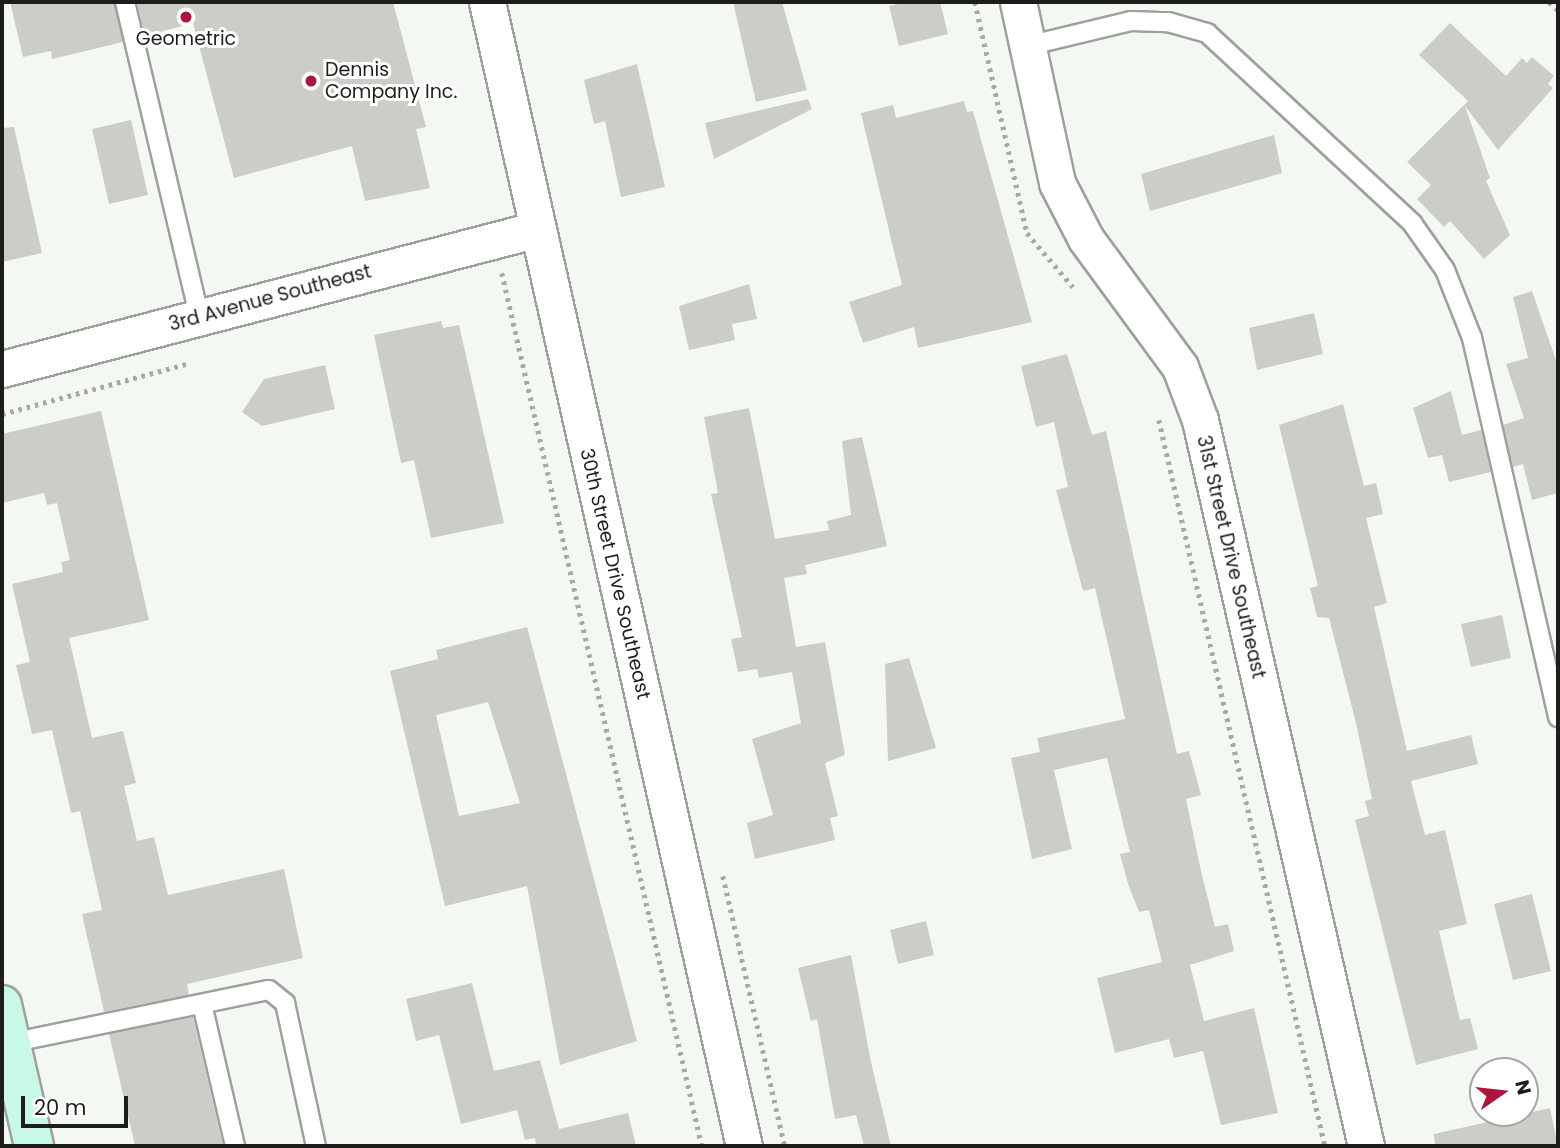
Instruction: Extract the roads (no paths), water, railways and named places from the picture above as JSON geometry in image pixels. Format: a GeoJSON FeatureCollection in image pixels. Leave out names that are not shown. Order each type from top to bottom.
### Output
{"type":"FeatureCollection","features":[{"type":"Feature","properties":{"kind":"main road"},"geometry":{"type":"LineString","coordinates":[[2,1005],[34,1146]]}},
{"type":"Feature","properties":{"kind":"street","name":"30th Street Drive Southeast"},"geometry":{"type":"LineString","coordinates":[[487,2],[744,1146]]}},
{"type":"Feature","properties":{"kind":"street","name":"31st Street Drive Southeast"},"geometry":{"type":"LineString","coordinates":[[1018,2],[1057,183],[1086,239],[1180,367],[1200,420],[1366,1146]]}},
{"type":"Feature","properties":{"kind":"street","name":"3rd Avenue Southeast"},"geometry":{"type":"LineString","coordinates":[[2,369],[538,229]]}},
{"type":"Feature","properties":{"kind":"lane"},"geometry":{"type":"LineString","coordinates":[[125,2],[199,316]]}},
{"type":"Feature","properties":{"kind":"lane"},"geometry":{"type":"LineString","coordinates":[[1027,46],[1131,21],[1168,22],[1207,33],[1412,223],[1446,270],[1472,338],[1558,717]]}},
{"type":"Feature","properties":{"kind":"lane"},"geometry":{"type":"LineString","coordinates":[[10,1043],[269,990],[285,1003],[316,1146]]}},
{"type":"Feature","properties":{"kind":"lane"},"geometry":{"type":"LineString","coordinates":[[202,1004],[235,1146]]}},
{"type":"Feature","properties":{"kind":"place","name":"Geometric"},"geometry":{"type":"Point","coordinates":[186,17]}},
{"type":"Feature","properties":{"kind":"place","name":"Dennis Company Inc."},"geometry":{"type":"Point","coordinates":[311,81]}}]}
